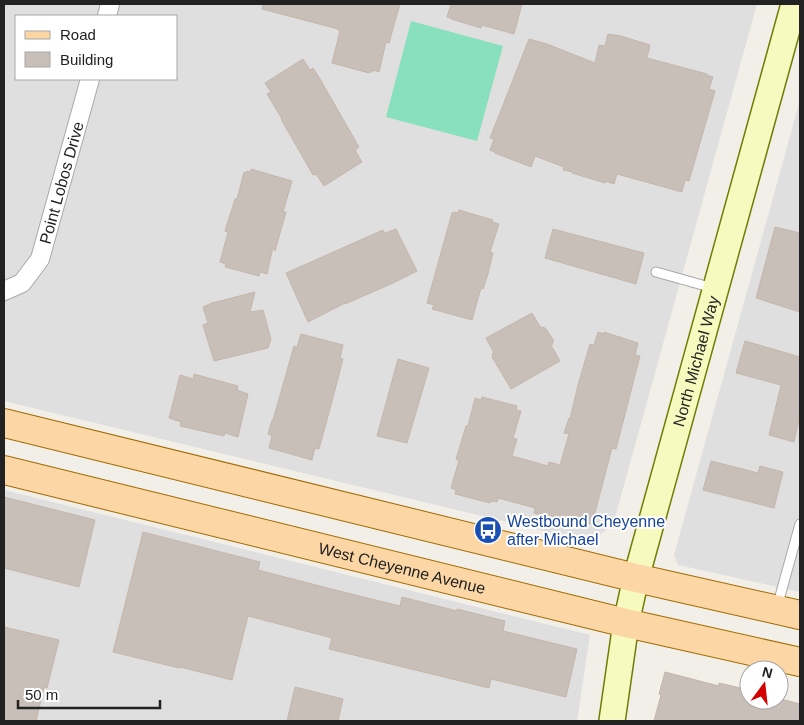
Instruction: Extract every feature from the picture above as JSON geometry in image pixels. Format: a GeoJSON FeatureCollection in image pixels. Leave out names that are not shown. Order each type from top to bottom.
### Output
{"type":"FeatureCollection","features":[{"type":"Feature","properties":{"kind":"main road"},"geometry":{"type":"LineString","coordinates":[[4,424],[636,578],[788,612]]}},
{"type":"Feature","properties":{"kind":"main road","name":"West Cheyenne Avenue"},"geometry":{"type":"LineString","coordinates":[[4,470],[626,623],[800,662]]}},
{"type":"Feature","properties":{"kind":"street","name":"North Michael Way"},"geometry":{"type":"LineString","coordinates":[[612,721],[626,623],[636,578],[794,4]]}},
{"type":"Feature","properties":{"kind":"street","name":"Point Lobos Drive"},"geometry":{"type":"LineString","coordinates":[[4,291],[22,283],[40,259],[90,80]]}},
{"type":"Feature","properties":{"kind":"lane"},"geometry":{"type":"LineString","coordinates":[[656,272],[715,288]]}},
{"type":"Feature","properties":{"kind":"lane"},"geometry":{"type":"LineString","coordinates":[[788,612],[800,524]]}},
{"type":"Feature","properties":{"kind":"shaded area"},"geometry":{"type":"Polygon","coordinates":[[[4,4],[757,4],[613,525],[590,542],[4,401],[4,4]]]}},
{"type":"Feature","properties":{"kind":"shaded area"},"geometry":{"type":"Polygon","coordinates":[[[800,100],[800,592],[678,565],[674,555],[800,100]]]}},
{"type":"Feature","properties":{"kind":"shaded area"},"geometry":{"type":"Polygon","coordinates":[[[4,490],[590,635],[577,721],[4,721],[4,490]]]}},
{"type":"Feature","properties":{"kind":"green space"},"geometry":{"type":"Polygon","coordinates":[[[411,21],[503,46],[477,141],[386,117],[411,21]]]}},
{"type":"Feature","properties":{"kind":"building"},"geometry":{"type":"Polygon","coordinates":[[[263,4],[400,4],[389,43],[386,42],[379,72],[373,70],[369,73],[332,63],[340,31],[338,29],[262,9],[263,4]]]}},
{"type":"Feature","properties":{"kind":"building"},"geometry":{"type":"Polygon","coordinates":[[[451,4],[522,4],[514,34],[482,25],[481,28],[451,19],[447,17],[451,4]]]}},
{"type":"Feature","properties":{"kind":"building"},"geometry":{"type":"Polygon","coordinates":[[[608,34],[650,45],[647,58],[713,77],[709,89],[715,91],[689,181],[685,180],[682,192],[617,174],[614,184],[605,181],[605,183],[563,170],[564,167],[535,156],[531,167],[490,150],[494,139],[490,138],[529,39],[595,63],[599,45],[605,46],[608,34]]]}},
{"type":"Feature","properties":{"kind":"building"},"geometry":{"type":"Polygon","coordinates":[[[303,59],[310,70],[313,68],[320,79],[359,147],[355,150],[362,162],[324,186],[316,174],[313,175],[267,94],[271,92],[265,83],[303,59]]]}},
{"type":"Feature","properties":{"kind":"building"},"geometry":{"type":"Polygon","coordinates":[[[251,169],[292,181],[275,251],[273,247],[267,274],[260,272],[259,276],[225,267],[226,264],[220,262],[228,232],[225,231],[235,199],[237,199],[244,172],[251,172],[251,169]]]}},
{"type":"Feature","properties":{"kind":"building"},"geometry":{"type":"Polygon","coordinates":[[[459,210],[493,220],[492,222],[499,224],[490,252],[493,253],[488,274],[483,289],[481,288],[472,320],[432,309],[434,305],[427,303],[452,213],[458,213],[459,210]]]}},
{"type":"Feature","properties":{"kind":"building"},"geometry":{"type":"Polygon","coordinates":[[[775,227],[800,233],[800,312],[756,298],[775,227]]]}},
{"type":"Feature","properties":{"kind":"building"},"geometry":{"type":"Polygon","coordinates":[[[396,229],[417,271],[345,303],[308,322],[286,273],[383,230],[385,233],[396,229]]]}},
{"type":"Feature","properties":{"kind":"building"},"geometry":{"type":"Polygon","coordinates":[[[553,229],[644,253],[636,284],[545,258],[553,229]]]}},
{"type":"Feature","properties":{"kind":"building"},"geometry":{"type":"Polygon","coordinates":[[[255,292],[250,312],[263,310],[271,339],[268,348],[214,361],[203,325],[208,323],[203,307],[255,292]]]}},
{"type":"Feature","properties":{"kind":"building"},"geometry":{"type":"Polygon","coordinates":[[[532,313],[541,328],[544,327],[546,329],[554,341],[551,345],[560,361],[511,389],[492,357],[494,353],[486,338],[532,313]]]}},
{"type":"Feature","properties":{"kind":"building"},"geometry":{"type":"Polygon","coordinates":[[[598,332],[604,334],[604,332],[638,343],[635,355],[640,356],[616,449],[612,448],[592,524],[579,520],[578,525],[534,513],[535,508],[498,498],[497,502],[490,501],[490,503],[455,494],[456,490],[451,488],[459,460],[456,459],[466,426],[468,426],[475,398],[481,400],[482,397],[517,406],[516,410],[521,411],[513,438],[517,439],[512,456],[548,466],[549,462],[560,465],[569,434],[564,433],[570,419],[590,344],[594,345],[598,332]]]}},
{"type":"Feature","properties":{"kind":"building"},"geometry":{"type":"Polygon","coordinates":[[[301,334],[343,345],[340,358],[343,359],[331,405],[319,449],[315,448],[312,460],[269,448],[272,436],[268,434],[294,346],[297,347],[301,334]]]}},
{"type":"Feature","properties":{"kind":"building"},"geometry":{"type":"Polygon","coordinates":[[[745,341],[800,357],[800,415],[794,442],[769,435],[781,385],[736,373],[745,341]]]}},
{"type":"Feature","properties":{"kind":"building"},"geometry":{"type":"Polygon","coordinates":[[[398,359],[429,368],[407,443],[377,436],[398,359]]]}},
{"type":"Feature","properties":{"kind":"building"},"geometry":{"type":"Polygon","coordinates":[[[194,374],[238,386],[237,390],[248,394],[238,437],[225,433],[224,436],[180,426],[181,422],[169,418],[180,375],[193,379],[194,374]]]}},
{"type":"Feature","properties":{"kind":"building"},"geometry":{"type":"Polygon","coordinates":[[[711,461],[758,473],[760,466],[783,472],[774,508],[703,490],[711,461]]]}},
{"type":"Feature","properties":{"kind":"building"},"geometry":{"type":"Polygon","coordinates":[[[4,497],[95,520],[79,587],[4,568],[4,497]]]}},
{"type":"Feature","properties":{"kind":"building"},"geometry":{"type":"Polygon","coordinates":[[[143,532],[260,562],[258,570],[343,592],[400,606],[402,597],[505,621],[503,631],[577,649],[566,697],[491,679],[489,688],[329,649],[332,638],[248,616],[232,680],[113,652],[143,532]]]}},
{"type":"Feature","properties":{"kind":"building"},"geometry":{"type":"Polygon","coordinates":[[[4,627],[59,640],[47,688],[44,687],[36,721],[4,721],[4,627]]]}},
{"type":"Feature","properties":{"kind":"building"},"geometry":{"type":"Polygon","coordinates":[[[665,672],[719,686],[719,683],[739,688],[739,710],[789,710],[789,701],[800,704],[800,721],[654,721],[661,695],[659,694],[665,672]]]}},
{"type":"Feature","properties":{"kind":"building"},"geometry":{"type":"Polygon","coordinates":[[[295,687],[343,699],[338,721],[287,721],[295,687]]]}},
{"type":"Feature","properties":{"kind":"place","name":"Westbound Cheyenne after Michael"},"geometry":{"type":"Point","coordinates":[488,530]}}]}
